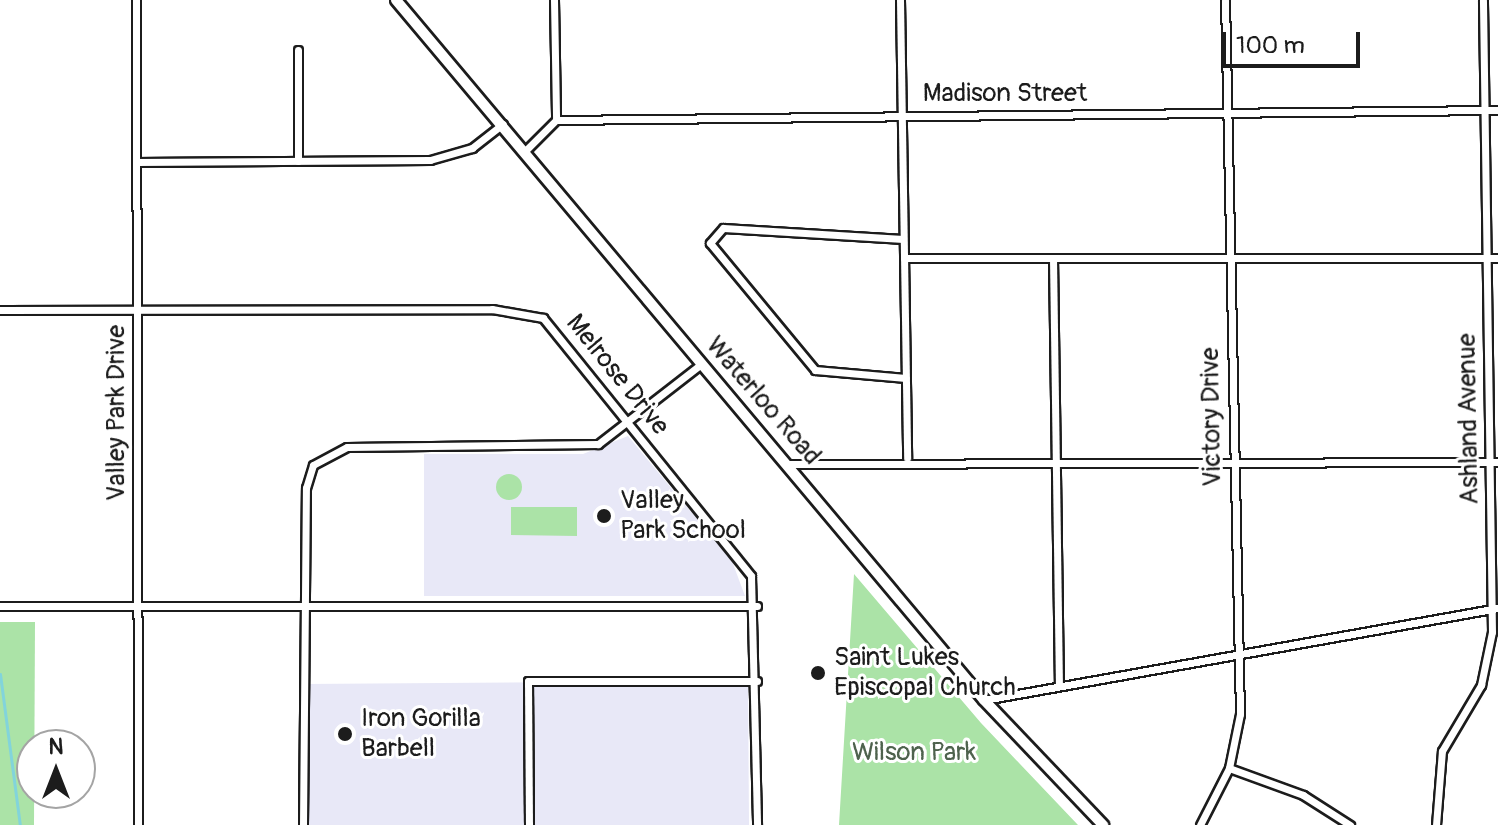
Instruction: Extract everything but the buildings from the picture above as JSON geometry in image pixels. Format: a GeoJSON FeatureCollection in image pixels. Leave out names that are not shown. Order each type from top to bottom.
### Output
{"type":"FeatureCollection","features":[{"type":"Feature","properties":{"kind":"main road","name":"Waterloo Road"},"geometry":{"type":"LineString","coordinates":[[396,0],[701,364],[789,464],[984,700],[1103,825]]}},
{"type":"Feature","properties":{"kind":"street","name":"Valley Park Drive"},"geometry":{"type":"LineString","coordinates":[[136,0],[138,825]]}},
{"type":"Feature","properties":{"kind":"street"},"geometry":{"type":"LineString","coordinates":[[525,151],[556,120],[554,0]]}},
{"type":"Feature","properties":{"kind":"street"},"geometry":{"type":"LineString","coordinates":[[900,0],[907,458]]}},
{"type":"Feature","properties":{"kind":"street","name":"Victory Drive"},"geometry":{"type":"LineString","coordinates":[[1200,825],[1229,768],[1240,714],[1234,651],[1225,0]]}},
{"type":"Feature","properties":{"kind":"street","name":"Ashland Avenue"},"geometry":{"type":"LineString","coordinates":[[1436,825],[1442,751],[1486,670],[1495,608],[1483,0]]}},
{"type":"Feature","properties":{"kind":"street"},"geometry":{"type":"LineString","coordinates":[[298,50],[298,161]]}},
{"type":"Feature","properties":{"kind":"street","name":"Madison Street"},"geometry":{"type":"LineString","coordinates":[[556,120],[1498,110]]}},
{"type":"Feature","properties":{"kind":"street"},"geometry":{"type":"LineString","coordinates":[[136,162],[443,158],[503,124]]}},
{"type":"Feature","properties":{"kind":"street"},"geometry":{"type":"LineString","coordinates":[[903,239],[723,228],[710,243],[815,370],[906,378]]}},
{"type":"Feature","properties":{"kind":"street"},"geometry":{"type":"LineString","coordinates":[[904,258],[1498,258]]}},
{"type":"Feature","properties":{"kind":"street"},"geometry":{"type":"LineString","coordinates":[[1053,258],[1059,686]]}},
{"type":"Feature","properties":{"kind":"street","name":"Melrose Drive"},"geometry":{"type":"LineString","coordinates":[[0,310],[523,309],[558,331],[740,555],[757,606],[757,825]]}},
{"type":"Feature","properties":{"kind":"street"},"geometry":{"type":"LineString","coordinates":[[303,825],[306,480],[325,453],[347,447],[586,446],[631,422],[701,364]]}},
{"type":"Feature","properties":{"kind":"street"},"geometry":{"type":"LineString","coordinates":[[789,464],[907,458],[1494,462]]}},
{"type":"Feature","properties":{"kind":"street"},"geometry":{"type":"LineString","coordinates":[[0,606],[757,606]]}},
{"type":"Feature","properties":{"kind":"street"},"geometry":{"type":"LineString","coordinates":[[984,700],[1234,651],[1495,608]]}},
{"type":"Feature","properties":{"kind":"street"},"geometry":{"type":"LineString","coordinates":[[529,825],[528,681],[757,681]]}},
{"type":"Feature","properties":{"kind":"street"},"geometry":{"type":"LineString","coordinates":[[1229,768],[1303,795],[1350,825]]}},
{"type":"Feature","properties":{"kind":"shaded area"},"geometry":{"type":"Polygon","coordinates":[[[628,436],[732,561],[745,596],[424,596],[424,454],[583,454],[628,436]]]}},
{"type":"Feature","properties":{"kind":"shaded area"},"geometry":{"type":"Polygon","coordinates":[[[748,681],[749,825],[303,825],[304,684],[748,681]]]}},
{"type":"Feature","properties":{"kind":"green space"},"geometry":{"type":"Polygon","coordinates":[[[509,474],[518,478],[522,487],[518,496],[509,500],[500,496],[496,487],[500,478],[509,474]]]}},
{"type":"Feature","properties":{"kind":"green space"},"geometry":{"type":"Polygon","coordinates":[[[511,507],[577,507],[577,536],[511,535],[511,507]]]}},
{"type":"Feature","properties":{"kind":"green space","name":"Wilson Park"},"geometry":{"type":"Polygon","coordinates":[[[854,574],[981,723],[1078,825],[839,825],[854,574]]]}},
{"type":"Feature","properties":{"kind":"green space"},"geometry":{"type":"Polygon","coordinates":[[[0,622],[35,622],[34,729],[16,729],[16,809],[34,809],[34,825],[0,825],[0,622]]]}},
{"type":"Feature","properties":{"kind":"waterway"},"geometry":{"type":"LineString","coordinates":[[0,674],[20,825]]}},
{"type":"Feature","properties":{"kind":"place","name":"Valley Park School"},"geometry":{"type":"Point","coordinates":[604,516]}},
{"type":"Feature","properties":{"kind":"place","name":"Saint Lukes Episcopal Church"},"geometry":{"type":"Point","coordinates":[818,673]}},
{"type":"Feature","properties":{"kind":"place","name":"Iron Gorilla Barbell"},"geometry":{"type":"Point","coordinates":[345,734]}}]}
